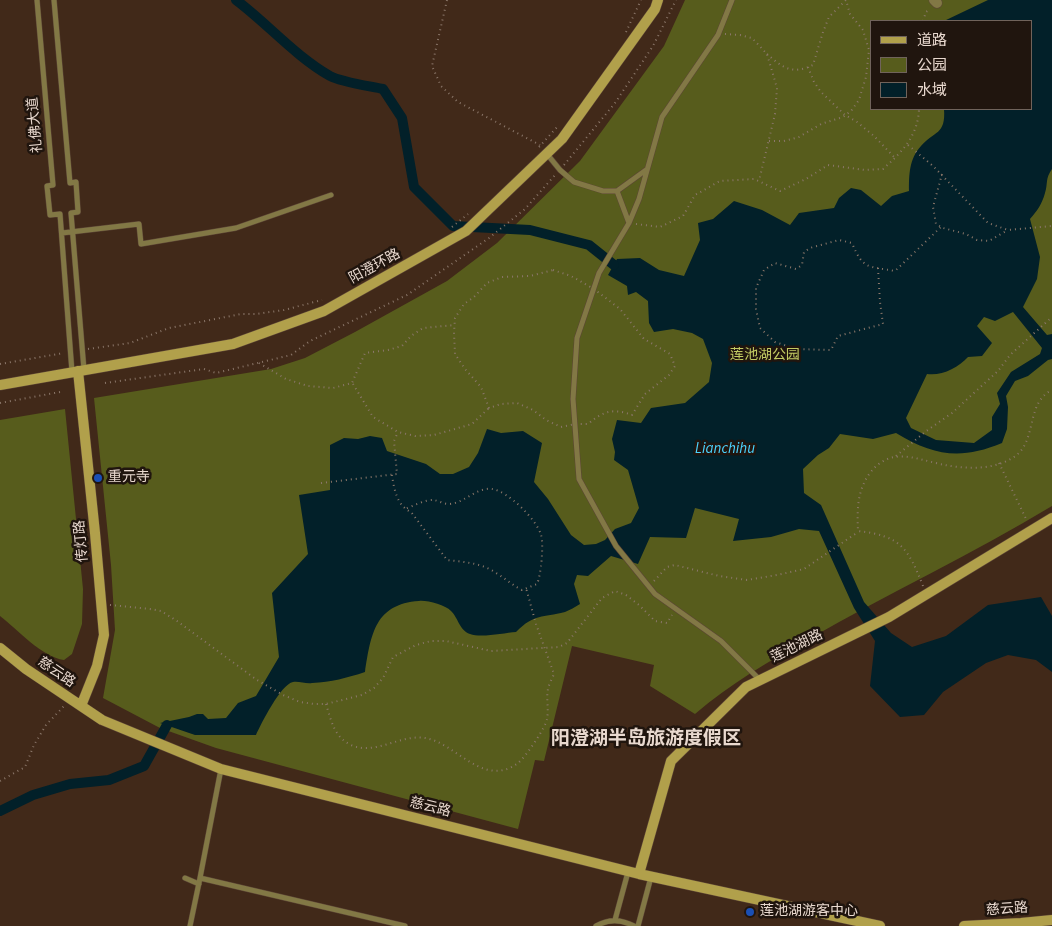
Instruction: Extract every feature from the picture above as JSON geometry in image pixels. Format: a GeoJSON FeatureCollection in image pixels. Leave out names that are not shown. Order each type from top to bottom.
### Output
{"type":"FeatureCollection","features":[{"type":"Feature","properties":{"kind":"street","name":"阳澄环路"},"geometry":{"type":"LineString","coordinates":[[0,385],[234,344],[324,311],[466,231],[562,139],[654,9],[658,0]]}},
{"type":"Feature","properties":{"kind":"street","name":"传灯路"},"geometry":{"type":"LineString","coordinates":[[78,371],[104,635],[97,666],[81,706]]}},
{"type":"Feature","properties":{"kind":"street","name":"莲池湖路"},"geometry":{"type":"LineString","coordinates":[[634,873],[671,761],[746,687],[889,617],[1052,518]]}},
{"type":"Feature","properties":{"kind":"street","name":"慈云路"},"geometry":{"type":"LineString","coordinates":[[0,648],[26,669],[102,720],[221,769],[634,873],[880,926]]}},
{"type":"Feature","properties":{"kind":"street","name":"慈云路"},"geometry":{"type":"LineString","coordinates":[[964,926],[1052,920]]}},
{"type":"Feature","properties":{"kind":"lane","name":"礼佛大道"},"geometry":{"type":"LineString","coordinates":[[37,0],[53,185],[47,186],[50,215],[60,214],[62,233]]}},
{"type":"Feature","properties":{"kind":"lane","name":"礼佛大道"},"geometry":{"type":"LineString","coordinates":[[54,0],[70,183],[76,182],[78,212],[71,213],[72,232]]}},
{"type":"Feature","properties":{"kind":"lane"},"geometry":{"type":"LineString","coordinates":[[732,0],[718,35],[662,117],[639,199],[629,223],[599,273],[578,338],[573,399],[579,479],[616,546],[655,594],[721,641],[760,680]]}},
{"type":"Feature","properties":{"kind":"lane"},"geometry":{"type":"LineString","coordinates":[[547,154],[560,170],[574,182],[603,191],[617,191],[646,170]]}},
{"type":"Feature","properties":{"kind":"lane"},"geometry":{"type":"LineString","coordinates":[[617,191],[629,223]]}},
{"type":"Feature","properties":{"kind":"lane"},"geometry":{"type":"LineString","coordinates":[[78,371],[71,352],[62,233],[139,224],[141,244],[236,228],[331,195]]}},
{"type":"Feature","properties":{"kind":"lane"},"geometry":{"type":"LineString","coordinates":[[72,232],[82,350],[78,371]]}},
{"type":"Feature","properties":{"kind":"lane"},"geometry":{"type":"LineString","coordinates":[[190,926],[221,769]]}},
{"type":"Feature","properties":{"kind":"lane"},"geometry":{"type":"LineString","coordinates":[[615,920],[634,873]]}},
{"type":"Feature","properties":{"kind":"lane"},"geometry":{"type":"LineString","coordinates":[[638,926],[651,877]]}},
{"type":"Feature","properties":{"kind":"lane"},"geometry":{"type":"LineString","coordinates":[[185,878],[405,926]]}},
{"type":"Feature","properties":{"kind":"lane"},"geometry":{"type":"LineString","coordinates":[[596,926],[602,922],[615,920],[627,922],[634,926]]}},
{"type":"Feature","properties":{"kind":"path"},"geometry":{"type":"LineString","coordinates":[[447,0],[432,66],[441,86],[458,102],[540,145],[547,154]]}},
{"type":"Feature","properties":{"kind":"path"},"geometry":{"type":"LineString","coordinates":[[625,34],[641,0]]}},
{"type":"Feature","properties":{"kind":"path"},"geometry":{"type":"LineString","coordinates":[[105,383],[204,369],[216,373],[290,355],[310,341],[407,295],[489,238],[524,210],[560,170],[615,103],[654,46],[676,0]]}},
{"type":"Feature","properties":{"kind":"path"},"geometry":{"type":"LineString","coordinates":[[718,35],[730,34],[752,38],[767,54],[788,70],[803,70],[813,65],[823,32],[830,17],[846,0]]}},
{"type":"Feature","properties":{"kind":"path"},"geometry":{"type":"LineString","coordinates":[[768,141],[784,141],[799,137],[821,124],[845,115],[860,100],[866,77],[869,50],[863,30],[850,14],[846,0]]}},
{"type":"Feature","properties":{"kind":"path"},"geometry":{"type":"LineString","coordinates":[[922,20],[926,12],[936,2]]}},
{"type":"Feature","properties":{"kind":"path"},"geometry":{"type":"LineString","coordinates":[[759,181],[775,114],[777,88],[767,54]]}},
{"type":"Feature","properties":{"kind":"path"},"geometry":{"type":"LineString","coordinates":[[808,67],[814,82],[821,92],[845,115],[874,136],[895,158]]}},
{"type":"Feature","properties":{"kind":"path"},"geometry":{"type":"LineString","coordinates":[[629,223],[660,227],[683,216],[695,194],[720,181],[754,179],[780,191],[806,179],[828,165],[865,170],[883,169],[908,144],[916,131],[919,110]]}},
{"type":"Feature","properties":{"kind":"path"},"geometry":{"type":"LineString","coordinates":[[536,150],[560,124]]}},
{"type":"Feature","properties":{"kind":"path"},"geometry":{"type":"LineString","coordinates":[[908,144],[942,174],[988,223],[1008,230],[1052,228]]}},
{"type":"Feature","properties":{"kind":"path"},"geometry":{"type":"LineString","coordinates":[[942,174],[934,207],[936,224],[966,234],[977,240],[989,241],[1008,230]]}},
{"type":"Feature","properties":{"kind":"path"},"geometry":{"type":"LineString","coordinates":[[447,231],[471,212]]}},
{"type":"Feature","properties":{"kind":"path"},"geometry":{"type":"LineString","coordinates":[[878,268],[883,324],[838,336],[831,350],[796,349],[775,342],[760,328],[756,308],[756,288],[764,270],[775,263],[796,269],[802,265],[804,252],[810,248],[839,240],[852,243],[859,260],[867,266],[895,271],[941,227]]}},
{"type":"Feature","properties":{"kind":"path"},"geometry":{"type":"LineString","coordinates":[[352,383],[373,417],[398,432],[415,436],[434,435],[472,424],[489,408],[501,404],[517,404],[533,410],[546,420],[561,427],[588,424],[597,416],[607,412],[622,411],[632,415],[646,394],[669,375],[674,366],[670,354],[644,339],[620,309],[594,289],[571,276],[553,270],[530,276],[502,277],[487,282],[474,297],[464,304],[455,318],[455,354],[464,369],[481,387],[489,408]]}},
{"type":"Feature","properties":{"kind":"path"},"geometry":{"type":"LineString","coordinates":[[82,350],[130,343],[169,328],[241,314],[284,310],[323,300]]}},
{"type":"Feature","properties":{"kind":"path"},"geometry":{"type":"LineString","coordinates":[[896,456],[952,413],[998,371],[1010,355],[1028,337],[1052,317]]}},
{"type":"Feature","properties":{"kind":"path"},"geometry":{"type":"LineString","coordinates":[[352,383],[365,353],[402,346],[411,336],[423,328],[455,325]]}},
{"type":"Feature","properties":{"kind":"path"},"geometry":{"type":"LineString","coordinates":[[0,364],[71,352]]}},
{"type":"Feature","properties":{"kind":"path"},"geometry":{"type":"LineString","coordinates":[[259,363],[286,379],[308,386],[332,388],[352,383]]}},
{"type":"Feature","properties":{"kind":"path"},"geometry":{"type":"LineString","coordinates":[[858,531],[857,508],[861,490],[868,475],[879,462],[896,456],[913,456],[939,464],[967,468],[990,466],[1014,457],[1028,442],[1038,401],[1047,392],[1052,390]]}},
{"type":"Feature","properties":{"kind":"path"},"geometry":{"type":"LineString","coordinates":[[0,403],[60,392]]}},
{"type":"Feature","properties":{"kind":"path"},"geometry":{"type":"LineString","coordinates":[[322,483],[397,474],[394,441],[398,432]]}},
{"type":"Feature","properties":{"kind":"path"},"geometry":{"type":"LineString","coordinates":[[999,463],[1032,530]]}},
{"type":"Feature","properties":{"kind":"path"},"geometry":{"type":"LineString","coordinates":[[392,475],[394,491],[405,509],[411,512],[447,560],[479,565],[496,572],[511,585],[522,590],[537,584],[541,575],[540,559],[543,547],[541,534],[516,502],[502,492],[490,489],[475,492],[464,500],[448,504],[432,500],[405,509]]}},
{"type":"Feature","properties":{"kind":"path"},"geometry":{"type":"LineString","coordinates":[[649,586],[667,567],[675,565],[747,580],[804,569],[858,531],[875,533],[890,538],[905,548],[916,567],[927,594]]}},
{"type":"Feature","properties":{"kind":"path"},"geometry":{"type":"LineString","coordinates":[[326,704],[334,731],[350,744],[367,748],[403,740],[424,738],[441,743],[473,765],[487,769],[505,770],[518,763],[528,751],[547,720],[548,690],[554,674],[536,624],[526,588]]}},
{"type":"Feature","properties":{"kind":"path"},"geometry":{"type":"LineString","coordinates":[[102,604],[161,611],[178,620],[257,680],[282,695],[300,702],[326,704],[362,695],[374,688],[383,678],[392,657],[416,645],[431,641],[446,641],[497,651],[559,647],[567,643],[602,598],[615,592],[626,596],[639,605],[654,621],[667,623],[676,609]]}},
{"type":"Feature","properties":{"kind":"path"},"geometry":{"type":"LineString","coordinates":[[0,781],[25,767],[34,744],[46,725],[70,699]]}},
{"type":"Feature","properties":{"kind":"green space","name":"莲池湖公园"},"geometry":{"type":"Polygon","coordinates":[[[685,0],[1052,0],[1052,506],[992,541],[779,656],[736,683],[695,714],[650,686],[654,665],[572,646],[544,761],[535,760],[518,829],[216,748],[160,728],[103,698],[115,630],[111,565],[94,398],[271,369],[305,358],[447,281],[497,243],[580,161],[664,46],[685,0]]]}},
{"type":"Feature","properties":{"kind":"green space"},"geometry":{"type":"Polygon","coordinates":[[[65,409],[83,589],[82,624],[72,654],[64,660],[47,654],[0,616],[0,420],[65,409]]]}},
{"type":"Feature","properties":{"kind":"water","name":"Lianchihu"},"geometry":{"type":"Polygon","coordinates":[[[988,0],[1052,0],[1052,169],[1042,201],[1030,219],[1040,257],[1037,279],[1023,307],[1047,335],[1052,334],[1052,359],[1028,376],[1015,381],[1006,396],[1008,407],[1007,429],[1002,443],[973,452],[948,453],[923,447],[896,433],[873,439],[840,434],[829,448],[803,469],[804,493],[821,505],[864,602],[891,633],[912,647],[946,636],[988,605],[1041,597],[1052,616],[1052,672],[1036,660],[1008,655],[986,663],[943,692],[924,715],[900,717],[870,686],[875,641],[854,608],[819,531],[799,529],[771,537],[733,541],[739,519],[695,508],[686,538],[650,537],[638,564],[611,556],[588,576],[577,575],[574,584],[580,604],[565,612],[534,619],[516,632],[486,635],[470,634],[461,627],[454,614],[445,607],[436,603],[422,601],[404,603],[393,608],[378,623],[370,645],[365,672],[332,681],[293,682],[288,684],[272,705],[256,735],[195,735],[160,723],[197,714],[203,714],[208,719],[226,718],[238,703],[256,696],[279,657],[272,593],[308,554],[299,495],[330,490],[330,445],[344,438],[358,439],[370,436],[382,438],[387,451],[426,464],[440,474],[453,474],[469,467],[478,453],[487,429],[501,433],[523,431],[542,443],[534,482],[548,499],[571,535],[584,545],[596,544],[605,540],[615,529],[631,523],[639,508],[628,470],[614,460],[615,452],[612,439],[617,420],[641,423],[651,408],[685,403],[709,382],[712,363],[703,339],[692,333],[673,329],[654,332],[649,323],[648,301],[636,292],[628,295],[627,286],[608,275],[617,259],[640,258],[659,270],[684,276],[700,240],[698,223],[713,219],[734,201],[762,210],[790,225],[799,213],[834,208],[839,198],[851,188],[861,190],[881,206],[892,196],[909,191],[910,173],[914,156],[926,141],[938,132],[943,124],[944,110],[1032,110],[1032,20],[946,20],[988,0]],[[1013,312],[995,321],[984,317],[977,326],[992,343],[982,356],[968,357],[955,368],[938,374],[927,374],[906,418],[911,428],[936,440],[974,443],[992,430],[992,417],[1000,404],[997,393],[1011,372],[1040,354],[1042,348],[1013,312]]]}},
{"type":"Feature","properties":{"kind":"waterway"},"geometry":{"type":"LineString","coordinates":[[236,0],[305,59],[330,76],[348,82],[383,89],[402,118],[414,187],[453,226],[530,230],[589,245],[614,265]]}},
{"type":"Feature","properties":{"kind":"waterway"},"geometry":{"type":"LineString","coordinates":[[0,811],[33,795],[70,784],[109,780],[144,766],[167,725]]}},
{"type":"Feature","properties":{"kind":"place","name":"重元寺"},"geometry":{"type":"Point","coordinates":[98,478]}},
{"type":"Feature","properties":{"kind":"place","name":"莲池湖游客中心"},"geometry":{"type":"Point","coordinates":[750,912]}},
{"type":"Feature","properties":{"kind":"district","name":"阳澄湖半岛旅游度假区"},"geometry":{"type":"Point","coordinates":[646,740]}}]}
